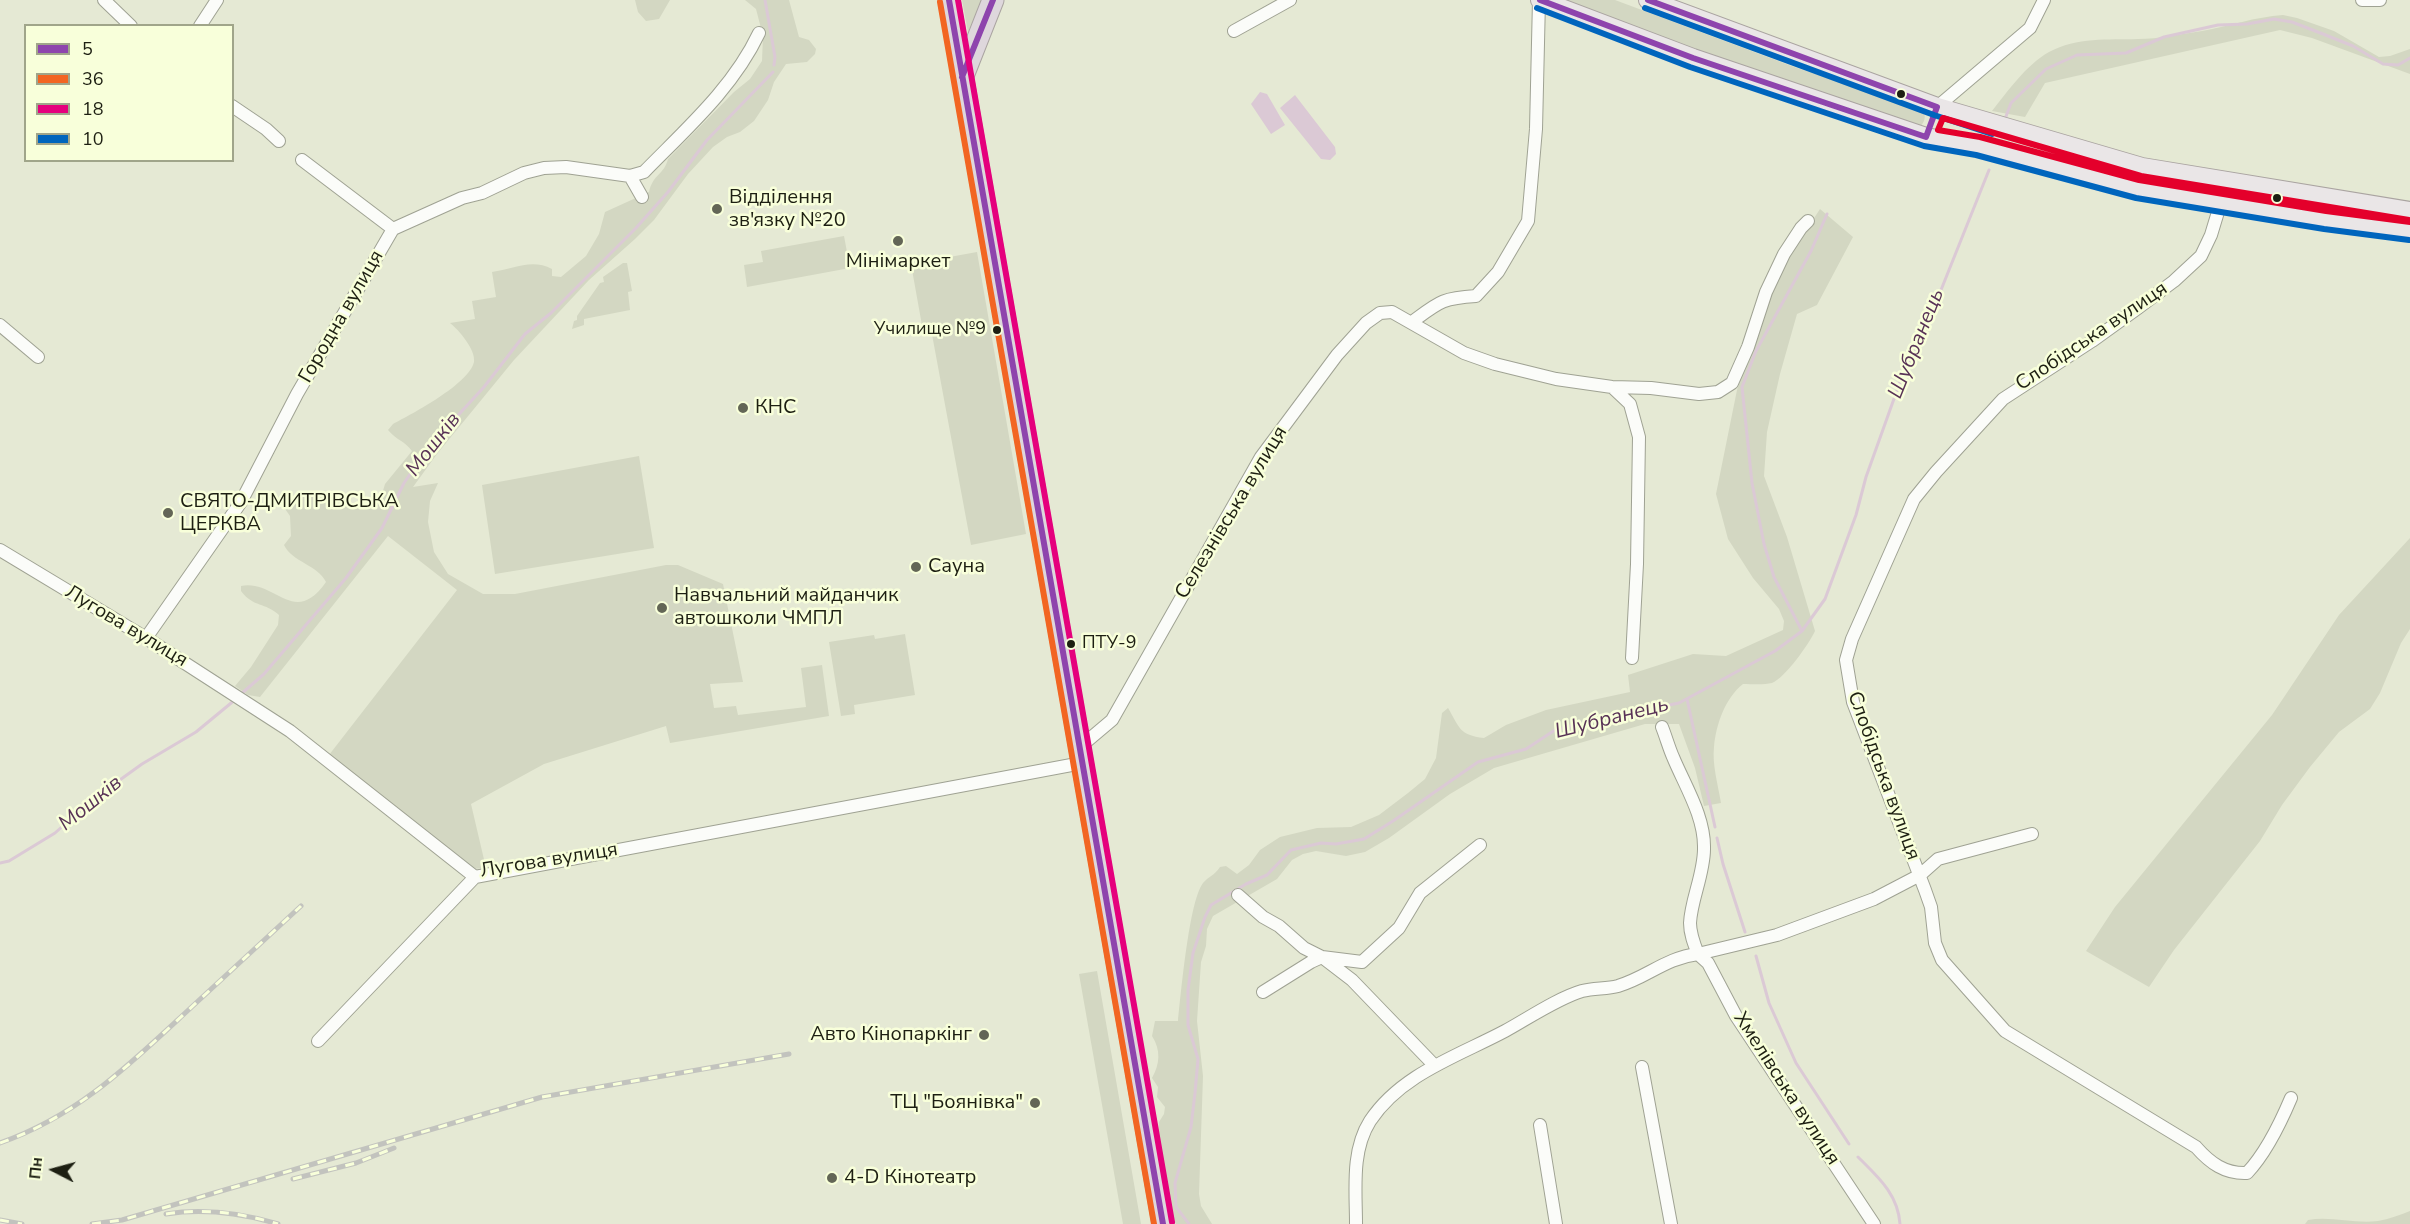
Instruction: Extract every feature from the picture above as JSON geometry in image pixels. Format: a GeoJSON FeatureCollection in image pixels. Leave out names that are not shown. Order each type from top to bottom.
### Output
{"type":"FeatureCollection","features":[{"type":"Feature","properties":{"kind":"highway"},"geometry":{"type":"LineString","coordinates":[[949,0],[1163,1224]]}},
{"type":"Feature","properties":{"kind":"highway"},"geometry":{"type":"LineString","coordinates":[[962,77],[993,0]]}},
{"type":"Feature","properties":{"kind":"main road"},"geometry":{"type":"LineString","coordinates":[[1540,0],[1693,58],[1926,137],[1977,146],[2137,189],[2325,220],[2410,231]]}},
{"type":"Feature","properties":{"kind":"main road"},"geometry":{"type":"LineString","coordinates":[[1648,0],[1937,107],[2142,167],[2410,211]]}},
{"type":"Feature","properties":{"kind":"main road"},"geometry":{"type":"LineString","coordinates":[[1926,137],[1937,107]]}},
{"type":"Feature","properties":{"kind":"main road"},"geometry":{"type":"LineString","coordinates":[[2137,189],[2142,167]]}},
{"type":"Feature","properties":{"kind":"street"},"geometry":{"type":"LineString","coordinates":[[104,0],[129,24]]}},
{"type":"Feature","properties":{"kind":"street"},"geometry":{"type":"LineString","coordinates":[[201,24],[217,0]]}},
{"type":"Feature","properties":{"kind":"street"},"geometry":{"type":"LineString","coordinates":[[1234,31],[1290,0]]}},
{"type":"Feature","properties":{"kind":"street"},"geometry":{"type":"LineString","coordinates":[[1412,322],[1440,302],[1450,298],[1476,297],[1498,272],[1528,221],[1536,129],[1540,0]]}},
{"type":"Feature","properties":{"kind":"street"},"geometry":{"type":"LineString","coordinates":[[1937,107],[2030,28],[2044,0]]}},
{"type":"Feature","properties":{"kind":"street"},"geometry":{"type":"LineString","coordinates":[[2362,0],[2380,0]]}},
{"type":"Feature","properties":{"kind":"street"},"geometry":{"type":"LineString","coordinates":[[642,197],[630,176],[644,172],[729,83],[742,66],[759,33]]}},
{"type":"Feature","properties":{"kind":"street"},"geometry":{"type":"LineString","coordinates":[[234,107],[266,129],[279,141]]}},
{"type":"Feature","properties":{"kind":"street"},"geometry":{"type":"LineString","coordinates":[[302,160],[393,229]]}},
{"type":"Feature","properties":{"kind":"street","name":"Городна вулиця"},"geometry":{"type":"LineString","coordinates":[[146,638],[241,502],[297,394],[393,229],[454,201],[482,193],[524,173],[544,168],[566,167],[630,176]]}},
{"type":"Feature","properties":{"kind":"street","name":"Слобідська вулиця"},"geometry":{"type":"LineString","coordinates":[[2221,202],[2211,235],[2201,256],[2174,281],[2138,308],[2003,399],[1936,471],[1914,499],[1852,639],[1846,660],[1853,702],[1920,875],[1930,907],[1935,942],[1942,960],[2005,1031],[2196,1147],[2212,1165],[2229,1172],[2247,1173],[2281,1122],[2291,1098]]}},
{"type":"Feature","properties":{"kind":"street","name":"Селезнівська вулиця"},"geometry":{"type":"LineString","coordinates":[[1081,755],[1112,720],[1261,457],[1337,355],[1366,323],[1380,313],[1392,312],[1464,353],[1496,364],[1556,379],[1612,387],[1651,388],[1699,394],[1718,392],[1732,383],[1748,347],[1766,292],[1785,254],[1808,220]]}},
{"type":"Feature","properties":{"kind":"street"},"geometry":{"type":"LineString","coordinates":[[0,325],[38,357]]}},
{"type":"Feature","properties":{"kind":"street"},"geometry":{"type":"LineString","coordinates":[[1612,387],[1630,404],[1640,437],[1632,658]]}},
{"type":"Feature","properties":{"kind":"street","name":"Лугова вулиця"},"geometry":{"type":"LineString","coordinates":[[0,550],[146,638],[290,731],[476,877],[1081,755]]}},
{"type":"Feature","properties":{"kind":"street"},"geometry":{"type":"LineString","coordinates":[[1662,727],[1673,757],[1687,784],[1703,832],[1704,850],[1699,885],[1690,921],[1692,937],[1698,954]]}},
{"type":"Feature","properties":{"kind":"street"},"geometry":{"type":"LineString","coordinates":[[1356,1224],[1355,1182],[1358,1150],[1363,1133],[1391,1096],[1434,1065],[1581,991],[1618,986],[1664,962],[1777,935],[1874,899],[1920,875],[1938,859],[2032,834]]}},
{"type":"Feature","properties":{"kind":"street"},"geometry":{"type":"LineString","coordinates":[[1263,992],[1322,957],[1362,962],[1399,928],[1420,893],[1480,845]]}},
{"type":"Feature","properties":{"kind":"street"},"geometry":{"type":"LineString","coordinates":[[318,1041],[476,877]]}},
{"type":"Feature","properties":{"kind":"street"},"geometry":{"type":"LineString","coordinates":[[1238,895],[1263,917],[1280,926],[1304,948],[1322,957],[1352,980],[1434,1065]]}},
{"type":"Feature","properties":{"kind":"street","name":"Хмелівська вулиця"},"geometry":{"type":"LineString","coordinates":[[1698,954],[1708,963],[1736,1016],[1874,1224]]}},
{"type":"Feature","properties":{"kind":"street"},"geometry":{"type":"LineString","coordinates":[[1642,1066],[1671,1224]]}},
{"type":"Feature","properties":{"kind":"street"},"geometry":{"type":"LineString","coordinates":[[1540,1125],[1556,1224]]}},
{"type":"Feature","properties":{"kind":"green space"},"geometry":{"type":"Polygon","coordinates":[[[635,0],[670,0],[659,19],[646,21],[638,12],[635,0]]]}},
{"type":"Feature","properties":{"kind":"green space"},"geometry":{"type":"Polygon","coordinates":[[[745,0],[789,0],[799,37],[809,40],[816,49],[815,54],[807,62],[786,64],[774,82],[768,100],[754,121],[713,147],[688,174],[654,220],[589,280],[514,360],[413,487],[438,483],[430,501],[428,522],[434,552],[448,574],[483,594],[515,594],[666,565],[678,565],[723,584],[743,682],[710,684],[714,708],[736,706],[738,715],[806,707],[801,668],[822,665],[829,716],[670,743],[666,726],[544,764],[471,804],[486,868],[473,869],[329,755],[457,590],[388,536],[260,697],[248,695],[235,686],[251,667],[278,625],[279,615],[250,600],[241,591],[241,586],[264,589],[294,602],[304,601],[315,595],[326,582],[317,571],[293,556],[284,545],[291,536],[290,516],[283,506],[304,495],[314,495],[365,508],[382,494],[385,484],[412,451],[388,430],[393,424],[451,389],[470,371],[474,357],[470,346],[450,323],[475,319],[472,301],[496,297],[492,272],[537,264],[552,269],[552,276],[561,277],[586,256],[599,234],[605,212],[649,192],[668,159],[734,92],[750,79],[762,61],[763,36],[756,9],[745,0]]]}},
{"type":"Feature","properties":{"kind":"green space"},"geometry":{"type":"Polygon","coordinates":[[[962,0],[982,0],[968,32],[962,0]]]}},
{"type":"Feature","properties":{"kind":"green space"},"geometry":{"type":"Polygon","coordinates":[[[1556,0],[1615,0],[1797,68],[1921,108],[1925,119],[1921,126],[1914,127],[1556,0]]]}},
{"type":"Feature","properties":{"kind":"green space"},"geometry":{"type":"Polygon","coordinates":[[[2283,15],[2334,31],[2379,57],[2410,49],[2410,74],[2312,38],[2280,30],[2045,83],[2025,117],[1992,111],[2033,64],[2060,47],[2093,40],[2170,36],[2283,15]]]}},
{"type":"Feature","properties":{"kind":"green space"},"geometry":{"type":"Polygon","coordinates":[[[1820,209],[1853,237],[1817,305],[1797,314],[1767,432],[1764,476],[1787,537],[1815,631],[1796,660],[1777,680],[1769,684],[1743,684],[1726,704],[1717,730],[1714,754],[1721,803],[1704,806],[1695,768],[1679,724],[1645,724],[1494,768],[1450,794],[1389,838],[1365,852],[1346,856],[1316,851],[1303,854],[1292,860],[1277,879],[1213,916],[1207,929],[1206,946],[1201,962],[1197,1021],[1203,1076],[1199,1194],[1201,1206],[1212,1224],[1176,1224],[1169,1213],[1156,1155],[1159,1122],[1165,1107],[1157,1097],[1158,1087],[1152,1078],[1157,1068],[1158,1057],[1157,1046],[1152,1036],[1155,1021],[1178,1021],[1190,927],[1198,893],[1205,881],[1220,867],[1226,866],[1237,874],[1249,865],[1260,850],[1280,837],[1317,828],[1351,827],[1379,815],[1425,779],[1436,758],[1442,713],[1448,708],[1461,729],[1470,735],[1484,738],[1506,725],[1546,710],[1630,692],[1628,675],[1693,654],[1726,656],[1783,630],[1784,621],[1779,609],[1753,578],[1728,539],[1716,494],[1737,390],[1760,318],[1786,261],[1820,209]]]}},
{"type":"Feature","properties":{"kind":"green space"},"geometry":{"type":"Polygon","coordinates":[[[844,236],[850,268],[747,287],[744,265],[763,262],[761,251],[844,236]]]}},
{"type":"Feature","properties":{"kind":"green space"},"geometry":{"type":"Polygon","coordinates":[[[977,252],[1026,534],[971,545],[931,329],[923,331],[911,264],[977,252]]]}},
{"type":"Feature","properties":{"kind":"green space"},"geometry":{"type":"Polygon","coordinates":[[[623,263],[627,263],[632,291],[628,292],[630,310],[584,319],[584,325],[572,329],[577,316],[600,283],[604,282],[603,277],[623,263]]]}},
{"type":"Feature","properties":{"kind":"green space"},"geometry":{"type":"Polygon","coordinates":[[[639,456],[654,548],[495,574],[482,485],[639,456]]]}},
{"type":"Feature","properties":{"kind":"green space"},"geometry":{"type":"Polygon","coordinates":[[[2410,538],[2410,629],[2370,709],[2339,732],[2310,767],[2282,805],[2260,841],[2174,950],[2149,987],[2086,951],[2115,907],[2272,715],[2339,615],[2410,538]]]}},
{"type":"Feature","properties":{"kind":"green space"},"geometry":{"type":"Polygon","coordinates":[[[905,634],[915,695],[854,705],[855,714],[841,716],[829,642],[874,635],[875,639],[905,634]]]}},
{"type":"Feature","properties":{"kind":"green space"},"geometry":{"type":"Polygon","coordinates":[[[1097,971],[1141,1224],[1123,1224],[1079,974],[1097,971]]]}},
{"type":"Feature","properties":{"kind":"green space"},"geometry":{"type":"Polygon","coordinates":[[[2410,1211],[2410,1224],[2305,1224],[2308,1220],[2317,1219],[2378,1221],[2410,1211]]]}},
{"type":"Feature","properties":{"kind":"shaded area"},"geometry":{"type":"Polygon","coordinates":[[[1260,92],[1267,94],[1285,125],[1271,134],[1251,104],[1260,92]]]}},
{"type":"Feature","properties":{"kind":"shaded area"},"geometry":{"type":"Polygon","coordinates":[[[1295,95],[1335,147],[1336,154],[1330,160],[1321,159],[1280,108],[1295,95]]]}},
{"type":"Feature","properties":{"kind":"waterway","name":"Мошків"},"geometry":{"type":"LineString","coordinates":[[765,0],[775,57],[774,65]]}},
{"type":"Feature","properties":{"kind":"waterway","name":"Шубранець"},"geometry":{"type":"LineString","coordinates":[[2005,119],[2011,103],[2046,69],[2077,55],[2126,53],[2164,37],[2218,25],[2247,24],[2274,19],[2292,22],[2353,46],[2383,64],[2398,65],[2410,58]]}},
{"type":"Feature","properties":{"kind":"waterway","name":"Мошків"},"geometry":{"type":"LineString","coordinates":[[241,694],[264,674],[346,578],[382,528],[404,483],[428,448],[484,387],[525,334],[551,313],[636,228],[668,192],[707,140],[773,72]]}},
{"type":"Feature","properties":{"kind":"waterway","name":"Шубранець"},"geometry":{"type":"LineString","coordinates":[[1189,1224],[1176,1207],[1175,1183],[1191,1127],[1198,1059],[1188,1025],[1188,990],[1193,953],[1211,905],[1246,884],[1267,875],[1291,850],[1321,843],[1336,844],[1364,839],[1478,762],[1526,749],[1555,730],[1679,703],[1775,651],[1802,631],[1825,599],[1856,515],[1866,477],[1900,382],[1921,340],[1989,170]]}},
{"type":"Feature","properties":{"kind":"waterway"},"geometry":{"type":"LineString","coordinates":[[1802,631],[1774,577],[1764,544],[1752,483],[1742,387],[1756,351],[1811,251],[1827,214]]}},
{"type":"Feature","properties":{"kind":"waterway","name":"Мошків"},"geometry":{"type":"LineString","coordinates":[[0,863],[9,861],[55,833],[92,800],[142,764],[196,732],[236,699]]}},
{"type":"Feature","properties":{"kind":"waterway"},"geometry":{"type":"LineString","coordinates":[[1687,699],[1715,827]]}},
{"type":"Feature","properties":{"kind":"waterway"},"geometry":{"type":"LineString","coordinates":[[1717,838],[1745,932]]}},
{"type":"Feature","properties":{"kind":"waterway"},"geometry":{"type":"LineString","coordinates":[[1756,956],[1769,1003],[1796,1063],[1849,1144]]}},
{"type":"Feature","properties":{"kind":"waterway"},"geometry":{"type":"LineString","coordinates":[[1858,1157],[1886,1187],[1895,1204],[1900,1224]]}},
{"type":"Feature","properties":{"kind":"railway"},"geometry":{"type":"LineString","coordinates":[[0,1143],[27,1132],[76,1105],[120,1072],[301,906]]}},
{"type":"Feature","properties":{"kind":"railway"},"geometry":{"type":"LineString","coordinates":[[92,1224],[122,1220],[542,1097],[789,1054]]}},
{"type":"Feature","properties":{"kind":"railway"},"geometry":{"type":"LineString","coordinates":[[293,1179],[356,1163],[394,1148]]}},
{"type":"Feature","properties":{"kind":"railway"},"geometry":{"type":"LineString","coordinates":[[166,1214],[195,1211],[223,1213],[278,1224]]}},
{"type":"Feature","properties":{"kind":"railway"},"geometry":{"type":"LineString","coordinates":[[0,1220],[22,1224]]}},
{"type":"Feature","properties":{"kind":"transit line","name":"5"},"geometry":{"type":"LineString","coordinates":[[949,0],[1163,1224]]}},
{"type":"Feature","properties":{"kind":"transit line","name":"18"},"geometry":{"type":"LineString","coordinates":[[958,0],[1172,1222]]}},
{"type":"Feature","properties":{"kind":"transit line","name":"5"},"geometry":{"type":"LineString","coordinates":[[962,77],[993,0]]}},
{"type":"Feature","properties":{"kind":"transit line","name":"5"},"geometry":{"type":"LineString","coordinates":[[1540,0],[1693,58],[1926,137],[1937,107],[1648,0]]}},
{"type":"Feature","properties":{"kind":"transit line","name":"36"},"geometry":{"type":"LineString","coordinates":[[940,2],[1154,1224]]}},
{"type":"Feature","properties":{"kind":"transit line","name":"10"},"geometry":{"type":"LineString","coordinates":[[1537,8],[1690,67],[1924,146],[1976,155],[2136,198],[2324,229],[2409,240]]}},
{"type":"Feature","properties":{"kind":"transit line","name":"10"},"geometry":{"type":"LineString","coordinates":[[1645,8],[1934,115],[1992,134]]}},
{"type":"Feature","properties":{"kind":"transit line"},"geometry":{"type":"LineString","coordinates":[[2409,220],[2141,176],[1943,118],[1938,130],[1980,137],[2139,180],[2326,211],[2410,222]]}},
{"type":"Feature","properties":{"kind":"place","name":"Відділення зв'язку №20"},"geometry":{"type":"Point","coordinates":[717,209]}},
{"type":"Feature","properties":{"kind":"place","name":"Мінімаркет"},"geometry":{"type":"Point","coordinates":[898,241]}},
{"type":"Feature","properties":{"kind":"place","name":"Училище №9"},"geometry":{"type":"Point","coordinates":[997,330]}},
{"type":"Feature","properties":{"kind":"place","name":"КНС"},"geometry":{"type":"Point","coordinates":[743,408]}},
{"type":"Feature","properties":{"kind":"place","name":"СВЯТО-ДМИТРІВСЬКА ЦЕРКВА"},"geometry":{"type":"Point","coordinates":[168,513]}},
{"type":"Feature","properties":{"kind":"place","name":"Сауна"},"geometry":{"type":"Point","coordinates":[916,567]}},
{"type":"Feature","properties":{"kind":"place","name":"Навчальний майданчик автошколи ЧМПЛ"},"geometry":{"type":"Point","coordinates":[662,608]}},
{"type":"Feature","properties":{"kind":"place","name":"ПТУ-9"},"geometry":{"type":"Point","coordinates":[1071,644]}},
{"type":"Feature","properties":{"kind":"place","name":"Авто Кінопаркінг"},"geometry":{"type":"Point","coordinates":[984,1035]}},
{"type":"Feature","properties":{"kind":"place","name":"ТЦ \"Боянівка\""},"geometry":{"type":"Point","coordinates":[1035,1103]}},
{"type":"Feature","properties":{"kind":"place","name":"4-D Кінотеатр"},"geometry":{"type":"Point","coordinates":[832,1178]}}]}
